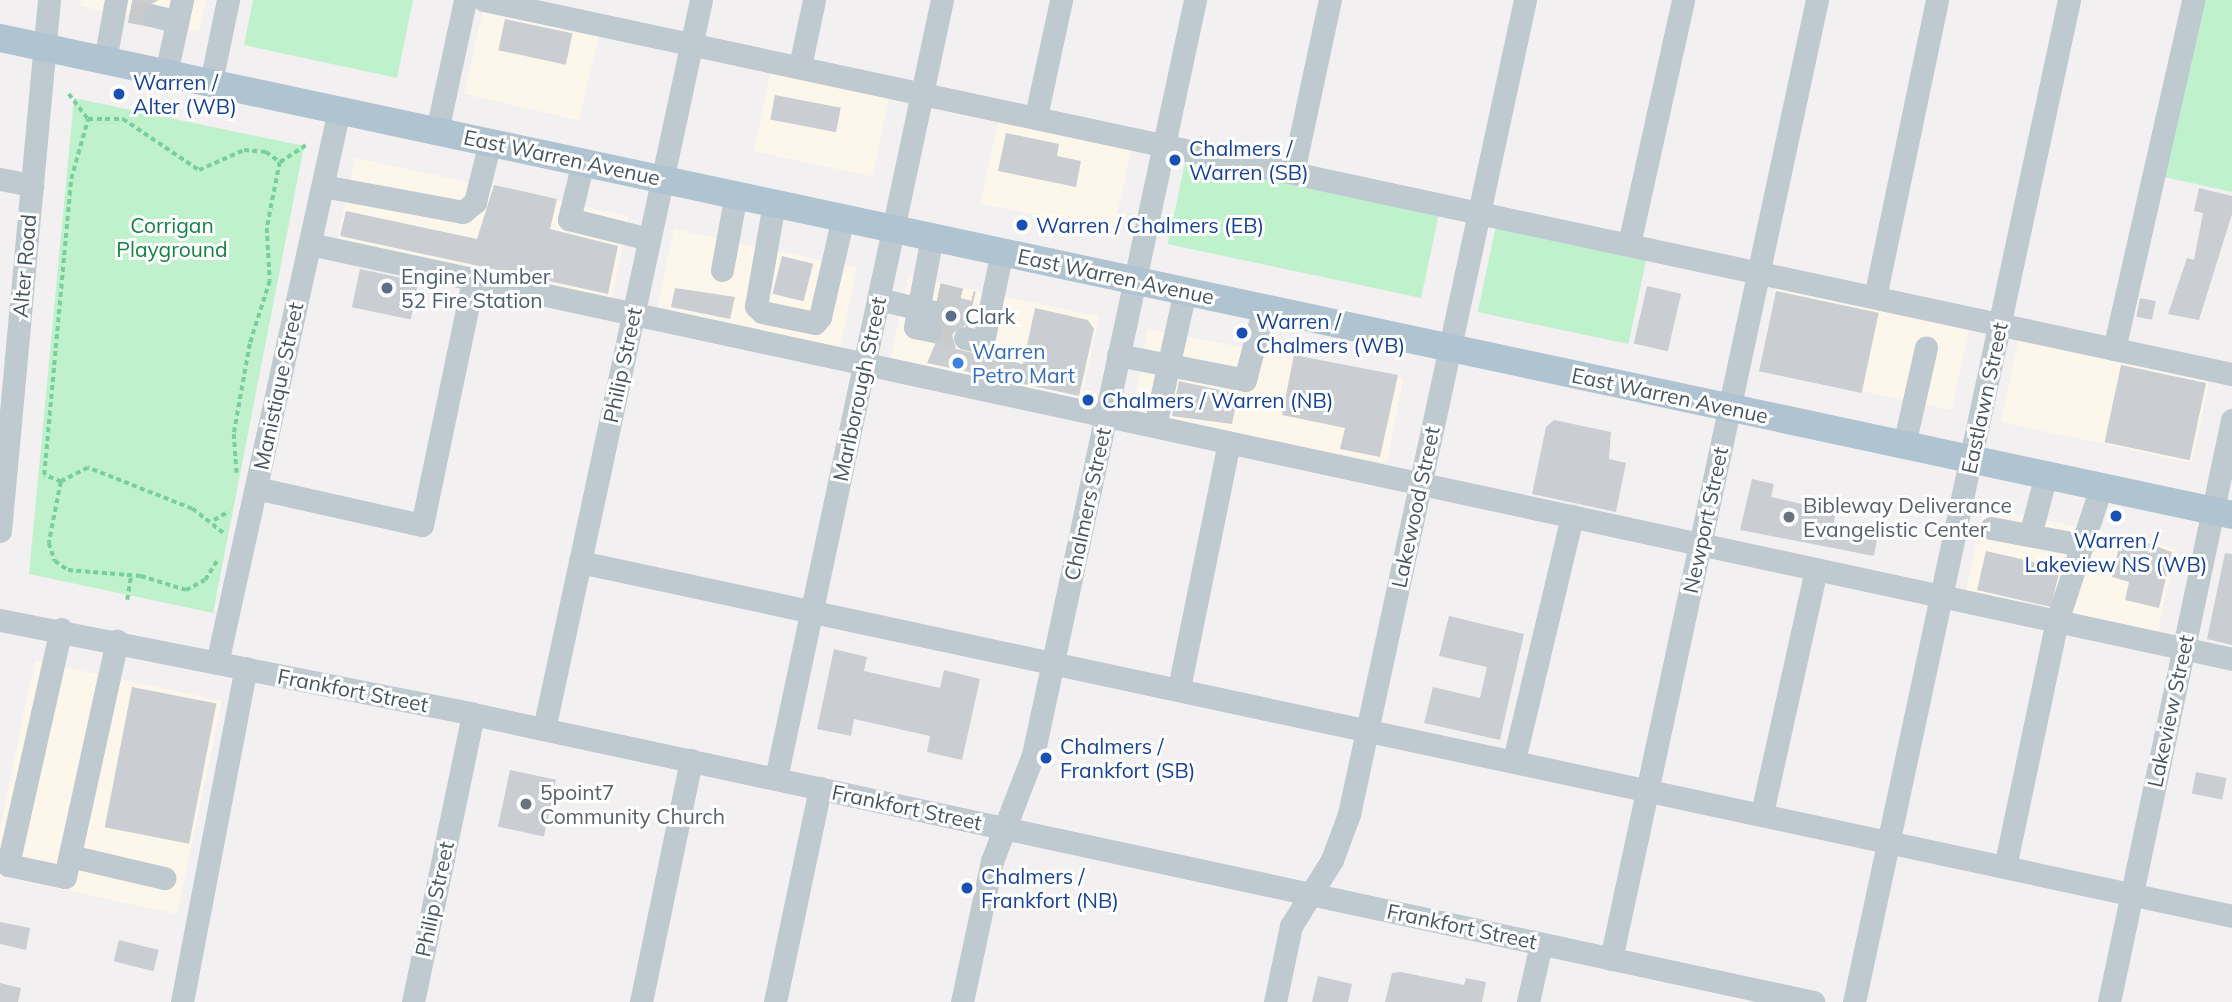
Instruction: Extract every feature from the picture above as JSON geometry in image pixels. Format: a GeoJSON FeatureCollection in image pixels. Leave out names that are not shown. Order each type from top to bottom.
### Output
{"type":"FeatureCollection","features":[{"type":"Feature","properties":{"kind":"main road","name":"East Warren Avenue"},"geometry":{"type":"LineString","coordinates":[[0,38],[2222,512]]}},
{"type":"Feature","properties":{"kind":"street","name":"Alter Road"},"geometry":{"type":"LineString","coordinates":[[0,531],[49,0]]}},
{"type":"Feature","properties":{"kind":"street"},"geometry":{"type":"LineString","coordinates":[[437,131],[465,0]]}},
{"type":"Feature","properties":{"kind":"street"},"geometry":{"type":"LineString","coordinates":[[484,0],[577,9],[691,43],[2232,374]]}},
{"type":"Feature","properties":{"kind":"street","name":"Philip Street"},"geometry":{"type":"LineString","coordinates":[[544,729],[701,0]]}},
{"type":"Feature","properties":{"kind":"street"},"geometry":{"type":"LineString","coordinates":[[800,66],[814,0]]}},
{"type":"Feature","properties":{"kind":"street","name":"Marlborough Street"},"geometry":{"type":"LineString","coordinates":[[776,778],[942,0]]}},
{"type":"Feature","properties":{"kind":"street"},"geometry":{"type":"LineString","coordinates":[[1036,116],[1061,0]]}},
{"type":"Feature","properties":{"kind":"street","name":"Chalmers Street"},"geometry":{"type":"LineString","coordinates":[[962,1002],[992,861],[1008,829],[1053,661],[1195,0]]}},
{"type":"Feature","properties":{"kind":"street"},"geometry":{"type":"LineString","coordinates":[[1293,172],[1330,0]]}},
{"type":"Feature","properties":{"kind":"street","name":"Lakewood Street"},"geometry":{"type":"LineString","coordinates":[[1275,1002],[1291,926],[1308,892],[1332,860],[1349,814],[1525,0]]}},
{"type":"Feature","properties":{"kind":"street"},"geometry":{"type":"LineString","coordinates":[[1629,244],[1683,0]]}},
{"type":"Feature","properties":{"kind":"street","name":"Newport Street"},"geometry":{"type":"LineString","coordinates":[[1611,959],[1817,0]]}},
{"type":"Feature","properties":{"kind":"street"},"geometry":{"type":"LineString","coordinates":[[1875,297],[1937,0]]}},
{"type":"Feature","properties":{"kind":"street","name":"Eastlawn Street"},"geometry":{"type":"LineString","coordinates":[[1854,1002],[2069,0]]}},
{"type":"Feature","properties":{"kind":"street"},"geometry":{"type":"LineString","coordinates":[[2114,349],[2193,0]]}},
{"type":"Feature","properties":{"kind":"street"},"geometry":{"type":"LineString","coordinates":[[211,82],[224,1]]}},
{"type":"Feature","properties":{"kind":"street"},"geometry":{"type":"LineString","coordinates":[[105,60],[121,6]]}},
{"type":"Feature","properties":{"kind":"street"},"geometry":{"type":"LineString","coordinates":[[166,73],[170,10]]}},
{"type":"Feature","properties":{"kind":"street","name":"Manistique Street"},"geometry":{"type":"LineString","coordinates":[[218,663],[246,487],[310,244],[340,110]]}},
{"type":"Feature","properties":{"kind":"street"},"geometry":{"type":"LineString","coordinates":[[323,186],[464,212],[475,202],[490,142]]}},
{"type":"Feature","properties":{"kind":"street"},"geometry":{"type":"LineString","coordinates":[[583,162],[569,219],[649,239]]}},
{"type":"Feature","properties":{"kind":"street"},"geometry":{"type":"LineString","coordinates":[[0,179],[32,185]]}},
{"type":"Feature","properties":{"kind":"street"},"geometry":{"type":"LineString","coordinates":[[722,271],[736,194]]}},
{"type":"Feature","properties":{"kind":"street"},"geometry":{"type":"LineString","coordinates":[[774,202],[756,306],[775,314],[815,323],[820,317],[843,217]]}},
{"type":"Feature","properties":{"kind":"street"},"geometry":{"type":"LineString","coordinates":[[878,299],[929,307],[932,236]]}},
{"type":"Feature","properties":{"kind":"street"},"geometry":{"type":"LineString","coordinates":[[310,244],[633,316],[1105,415],[2232,659]]}},
{"type":"Feature","properties":{"kind":"street"},"geometry":{"type":"LineString","coordinates":[[977,318],[1002,251]]}},
{"type":"Feature","properties":{"kind":"street"},"geometry":{"type":"LineString","coordinates":[[246,487],[422,525],[473,281]]}},
{"type":"Feature","properties":{"kind":"street"},"geometry":{"type":"LineString","coordinates":[[1155,426],[1185,291]]}},
{"type":"Feature","properties":{"kind":"street"},"geometry":{"type":"LineString","coordinates":[[1118,355],[1245,380],[1264,307]]}},
{"type":"Feature","properties":{"kind":"street"},"geometry":{"type":"LineString","coordinates":[[1904,445],[1926,347]]}},
{"type":"Feature","properties":{"kind":"street","name":"Lakeview Street"},"geometry":{"type":"LineString","coordinates":[[2109,1002],[2183,649],[2222,512],[2232,421]]}},
{"type":"Feature","properties":{"kind":"street"},"geometry":{"type":"LineString","coordinates":[[1179,688],[1229,443]]}},
{"type":"Feature","properties":{"kind":"street"},"geometry":{"type":"LineString","coordinates":[[2030,535],[2046,475]]}},
{"type":"Feature","properties":{"kind":"street"},"geometry":{"type":"LineString","coordinates":[[2005,867],[2057,621],[2101,487]]}},
{"type":"Feature","properties":{"kind":"street"},"geometry":{"type":"LineString","coordinates":[[1514,760],[1572,516]]}},
{"type":"Feature","properties":{"kind":"street"},"geometry":{"type":"LineString","coordinates":[[1991,528],[2081,545]]}},
{"type":"Feature","properties":{"kind":"street"},"geometry":{"type":"LineString","coordinates":[[580,562],[811,614],[1053,661],[1648,788],[2232,916]]}},
{"type":"Feature","properties":{"kind":"street"},"geometry":{"type":"LineString","coordinates":[[1762,813],[1816,569]]}},
{"type":"Feature","properties":{"kind":"street","name":"Frankfort Street"},"geometry":{"type":"LineString","coordinates":[[0,620],[61,629],[473,714],[1813,1002]]}},
{"type":"Feature","properties":{"kind":"street"},"geometry":{"type":"LineString","coordinates":[[61,629],[8,864],[65,877],[117,641]]}},
{"type":"Feature","properties":{"kind":"street"},"geometry":{"type":"LineString","coordinates":[[181,1002],[246,668]]}},
{"type":"Feature","properties":{"kind":"street","name":"Philip Street"},"geometry":{"type":"LineString","coordinates":[[413,1002],[473,714]]}},
{"type":"Feature","properties":{"kind":"street"},"geometry":{"type":"LineString","coordinates":[[641,1002],[691,760]]}},
{"type":"Feature","properties":{"kind":"street"},"geometry":{"type":"LineString","coordinates":[[775,1002],[820,788]]}},
{"type":"Feature","properties":{"kind":"street"},"geometry":{"type":"LineString","coordinates":[[69,856],[164,878]]}},
{"type":"Feature","properties":{"kind":"street"},"geometry":{"type":"LineString","coordinates":[[1528,1002],[1541,944]]}},
{"type":"Feature","properties":{"kind":"path"},"geometry":{"type":"LineString","coordinates":[[69,94],[88,119]]}},
{"type":"Feature","properties":{"kind":"path"},"geometry":{"type":"LineString","coordinates":[[88,119],[123,118],[192,168],[209,168],[244,150],[280,162]]}},
{"type":"Feature","properties":{"kind":"path"},"geometry":{"type":"LineString","coordinates":[[61,482],[44,475],[71,179],[88,119]]}},
{"type":"Feature","properties":{"kind":"path"},"geometry":{"type":"LineString","coordinates":[[246,487],[234,434],[250,344],[270,281],[267,228],[280,162],[308,144]]}},
{"type":"Feature","properties":{"kind":"path"},"geometry":{"type":"LineString","coordinates":[[220,554],[205,580],[186,590],[131,576],[68,570],[55,561],[50,525],[61,482],[88,468],[214,520],[224,541]]}},
{"type":"Feature","properties":{"kind":"path"},"geometry":{"type":"LineString","coordinates":[[214,520],[233,504]]}},
{"type":"Feature","properties":{"kind":"path"},"geometry":{"type":"LineString","coordinates":[[127,600],[131,576]]}},
{"type":"Feature","properties":{"kind":"shaded area"},"geometry":{"type":"Polygon","coordinates":[[[81,0],[206,0],[199,32],[80,6],[81,0]]]}},
{"type":"Feature","properties":{"kind":"shaded area"},"geometry":{"type":"Polygon","coordinates":[[[484,7],[599,34],[579,120],[464,94],[484,7]]]}},
{"type":"Feature","properties":{"kind":"shaded area"},"geometry":{"type":"Polygon","coordinates":[[[771,71],[889,96],[872,176],[754,151],[771,71]]]}},
{"type":"Feature","properties":{"kind":"shaded area"},"geometry":{"type":"Polygon","coordinates":[[[998,121],[1131,149],[1114,231],[981,203],[998,121]]]}},
{"type":"Feature","properties":{"kind":"shaded area"},"geometry":{"type":"Polygon","coordinates":[[[355,158],[629,216],[611,302],[337,244],[355,158]]]}},
{"type":"Feature","properties":{"kind":"shaded area"},"geometry":{"type":"Polygon","coordinates":[[[674,229],[857,268],[839,350],[657,311],[674,229]]]}},
{"type":"Feature","properties":{"kind":"shaded area"},"geometry":{"type":"Polygon","coordinates":[[[908,276],[1099,317],[1081,402],[890,361],[908,276]]]}},
{"type":"Feature","properties":{"kind":"shaded area"},"geometry":{"type":"Polygon","coordinates":[[[1777,284],[1970,325],[1952,410],[1759,369],[1777,284]]]}},
{"type":"Feature","properties":{"kind":"shaded area"},"geometry":{"type":"Polygon","coordinates":[[[1148,329],[1403,379],[1387,463],[1132,413],[1148,329]]]}},
{"type":"Feature","properties":{"kind":"shaded area"},"geometry":{"type":"Polygon","coordinates":[[[2019,337],[2210,378],[2192,463],[2001,422],[2019,337]]]}},
{"type":"Feature","properties":{"kind":"shaded area"},"geometry":{"type":"Polygon","coordinates":[[[1984,507],[2176,548],[2158,633],[1966,592],[1984,507]]]}},
{"type":"Feature","properties":{"kind":"shaded area"},"geometry":{"type":"Polygon","coordinates":[[[35,661],[222,701],[177,914],[0,876],[0,829],[35,661]]]}},
{"type":"Feature","properties":{"kind":"green space"},"geometry":{"type":"Polygon","coordinates":[[[253,0],[413,0],[397,78],[244,45],[253,0]]]}},
{"type":"Feature","properties":{"kind":"green space"},"geometry":{"type":"Polygon","coordinates":[[[2198,0],[2232,0],[2232,192],[2160,176],[2198,0]]]}},
{"type":"Feature","properties":{"kind":"green space","name":"Corrigan Playground"},"geometry":{"type":"Polygon","coordinates":[[[74,98],[304,146],[213,613],[29,574],[74,98]]]}},
{"type":"Feature","properties":{"kind":"green space"},"geometry":{"type":"Polygon","coordinates":[[[1186,158],[1439,212],[1421,298],[1168,244],[1186,158]]]}},
{"type":"Feature","properties":{"kind":"green space"},"geometry":{"type":"Polygon","coordinates":[[[1496,226],[1647,258],[1628,344],[1478,312],[1496,226]]]}},
{"type":"Feature","properties":{"kind":"building"},"geometry":{"type":"Polygon","coordinates":[[[133,0],[159,0],[145,7],[141,18],[129,16],[133,0]]]}},
{"type":"Feature","properties":{"kind":"building"},"geometry":{"type":"Polygon","coordinates":[[[505,19],[572,33],[566,65],[498,50],[505,19]]]}},
{"type":"Feature","properties":{"kind":"building"},"geometry":{"type":"Polygon","coordinates":[[[775,95],[841,108],[836,132],[770,120],[775,95]]]}},
{"type":"Feature","properties":{"kind":"building"},"geometry":{"type":"Polygon","coordinates":[[[1006,133],[1059,144],[1057,156],[1081,161],[1076,187],[998,171],[1006,133]]]}},
{"type":"Feature","properties":{"kind":"building"},"geometry":{"type":"Polygon","coordinates":[[[494,185],[557,199],[550,229],[618,246],[608,294],[340,236],[346,211],[477,239],[494,185]]]}},
{"type":"Feature","properties":{"kind":"building"},"geometry":{"type":"Polygon","coordinates":[[[2199,188],[2232,196],[2232,214],[2199,320],[2168,314],[2187,258],[2194,260],[2203,213],[2194,211],[2199,188]]]}},
{"type":"Feature","properties":{"kind":"building"},"geometry":{"type":"Polygon","coordinates":[[[782,256],[813,264],[804,302],[773,294],[782,256]]]}},
{"type":"Feature","properties":{"kind":"building","name":"Engine Number 52 Fire Station"},"geometry":{"type":"Polygon","coordinates":[[[360,269],[419,281],[411,320],[352,307],[360,269]]]}},
{"type":"Feature","properties":{"kind":"building"},"geometry":{"type":"Polygon","coordinates":[[[1647,286],[1681,294],[1668,351],[1634,343],[1647,286]]]}},
{"type":"Feature","properties":{"kind":"building"},"geometry":{"type":"Polygon","coordinates":[[[675,288],[735,297],[730,319],[671,307],[675,288]]]}},
{"type":"Feature","properties":{"kind":"building"},"geometry":{"type":"Polygon","coordinates":[[[1776,291],[1879,313],[1862,393],[1759,371],[1776,291]]]}},
{"type":"Feature","properties":{"kind":"building"},"geometry":{"type":"Polygon","coordinates":[[[938,293],[973,301],[967,324],[952,334],[956,349],[1023,364],[1035,308],[1088,320],[1094,329],[1079,396],[927,363],[948,314],[938,293]]]}},
{"type":"Feature","properties":{"kind":"building"},"geometry":{"type":"Polygon","coordinates":[[[2140,298],[2156,301],[2152,320],[2136,317],[2140,298]]]}},
{"type":"Feature","properties":{"kind":"building"},"geometry":{"type":"Polygon","coordinates":[[[1294,355],[1398,375],[1380,457],[1340,449],[1345,428],[1282,415],[1294,355]]]}},
{"type":"Feature","properties":{"kind":"building"},"geometry":{"type":"Polygon","coordinates":[[[2121,365],[2206,383],[2190,460],[2105,442],[2121,365]]]}},
{"type":"Feature","properties":{"kind":"building"},"geometry":{"type":"Polygon","coordinates":[[[1179,381],[1238,394],[1232,424],[1172,416],[1179,381]]]}},
{"type":"Feature","properties":{"kind":"building"},"geometry":{"type":"Polygon","coordinates":[[[1554,420],[1611,432],[1609,459],[1626,463],[1616,512],[1532,494],[1546,427],[1554,420]]]}},
{"type":"Feature","properties":{"kind":"building","name":"Bibleway Deliverance Evangelistic Center"},"geometry":{"type":"Polygon","coordinates":[[[1752,479],[1774,484],[1771,497],[1836,512],[1833,524],[1878,534],[1874,556],[1740,530],[1752,479]]]}},
{"type":"Feature","properties":{"kind":"building"},"geometry":{"type":"Polygon","coordinates":[[[2122,534],[2172,552],[2159,608],[2125,600],[2129,582],[2112,577],[2122,534]]]}},
{"type":"Feature","properties":{"kind":"building"},"geometry":{"type":"Polygon","coordinates":[[[1986,551],[2060,568],[2051,607],[1977,590],[1986,551]]]}},
{"type":"Feature","properties":{"kind":"building"},"geometry":{"type":"Polygon","coordinates":[[[2225,553],[2232,554],[2232,645],[2207,639],[2225,553]]]}},
{"type":"Feature","properties":{"kind":"building"},"geometry":{"type":"Polygon","coordinates":[[[1449,616],[1524,634],[1500,740],[1424,723],[1433,687],[1480,698],[1487,667],[1439,656],[1449,616]]]}},
{"type":"Feature","properties":{"kind":"building"},"geometry":{"type":"Polygon","coordinates":[[[834,649],[867,657],[864,671],[940,688],[944,670],[980,679],[962,760],[927,752],[930,736],[854,719],[851,736],[817,729],[834,649]]]}},
{"type":"Feature","properties":{"kind":"building"},"geometry":{"type":"Polygon","coordinates":[[[132,687],[216,703],[189,844],[105,827],[132,687]]]}},
{"type":"Feature","properties":{"kind":"building","name":"5point7 Community Church"},"geometry":{"type":"Polygon","coordinates":[[[510,770],[556,780],[544,837],[498,827],[510,770]]]}},
{"type":"Feature","properties":{"kind":"building"},"geometry":{"type":"Polygon","coordinates":[[[2196,772],[2226,778],[2222,800],[2192,794],[2196,772]]]}},
{"type":"Feature","properties":{"kind":"building"},"geometry":{"type":"Polygon","coordinates":[[[0,922],[30,928],[26,950],[0,944],[0,922]]]}},
{"type":"Feature","properties":{"kind":"building"},"geometry":{"type":"Polygon","coordinates":[[[119,940],[159,950],[153,971],[114,961],[119,940]]]}},
{"type":"Feature","properties":{"kind":"building"},"geometry":{"type":"Polygon","coordinates":[[[1401,972],[1464,985],[1466,978],[1486,982],[1482,1002],[1385,1002],[1392,973],[1401,972]]]}},
{"type":"Feature","properties":{"kind":"building"},"geometry":{"type":"Polygon","coordinates":[[[1318,976],[1352,984],[1348,1002],[1312,1002],[1318,976]]]}},
{"type":"Feature","properties":{"kind":"building"},"geometry":{"type":"Polygon","coordinates":[[[0,983],[21,988],[18,1002],[0,1002],[0,983]]]}},
{"type":"Feature","properties":{"kind":"tunnel"},"geometry":{"type":"LineString","coordinates":[[130,11],[155,16]]}},
{"type":"Feature","properties":{"kind":"tunnel"},"geometry":{"type":"LineString","coordinates":[[938,294],[973,302]]}},
{"type":"Feature","properties":{"kind":"tunnel"},"geometry":{"type":"LineString","coordinates":[[934,312],[969,319]]}},
{"type":"Feature","properties":{"kind":"tunnel"},"geometry":{"type":"LineString","coordinates":[[930,330],[965,338]]}},
{"type":"Feature","properties":{"kind":"place","name":"Warren / Alter (WB)"},"geometry":{"type":"Point","coordinates":[119,94]}},
{"type":"Feature","properties":{"kind":"place","name":"Chalmers / Warren (SB)"},"geometry":{"type":"Point","coordinates":[1175,160]}},
{"type":"Feature","properties":{"kind":"place","name":"Warren / Chalmers (EB)"},"geometry":{"type":"Point","coordinates":[1022,225]}},
{"type":"Feature","properties":{"kind":"place","name":"Engine Number 52 Fire Station"},"geometry":{"type":"Point","coordinates":[387,288]}},
{"type":"Feature","properties":{"kind":"place","name":"Clark"},"geometry":{"type":"Point","coordinates":[951,316]}},
{"type":"Feature","properties":{"kind":"place","name":"Warren / Chalmers (WB)"},"geometry":{"type":"Point","coordinates":[1242,333]}},
{"type":"Feature","properties":{"kind":"place","name":"Warren Petro Mart"},"geometry":{"type":"Point","coordinates":[958,363]}},
{"type":"Feature","properties":{"kind":"place","name":"Chalmers / Warren (NB)"},"geometry":{"type":"Point","coordinates":[1088,400]}},
{"type":"Feature","properties":{"kind":"place","name":"Warren / Lakeview NS (WB)"},"geometry":{"type":"Point","coordinates":[2116,516]}},
{"type":"Feature","properties":{"kind":"place","name":"Bibleway Deliverance Evangelistic Center"},"geometry":{"type":"Point","coordinates":[1789,517]}},
{"type":"Feature","properties":{"kind":"place","name":"Chalmers / Frankfort (SB)"},"geometry":{"type":"Point","coordinates":[1046,758]}},
{"type":"Feature","properties":{"kind":"place","name":"5point7 Community Church"},"geometry":{"type":"Point","coordinates":[526,804]}},
{"type":"Feature","properties":{"kind":"place","name":"Chalmers / Frankfort (NB)"},"geometry":{"type":"Point","coordinates":[967,888]}}]}
